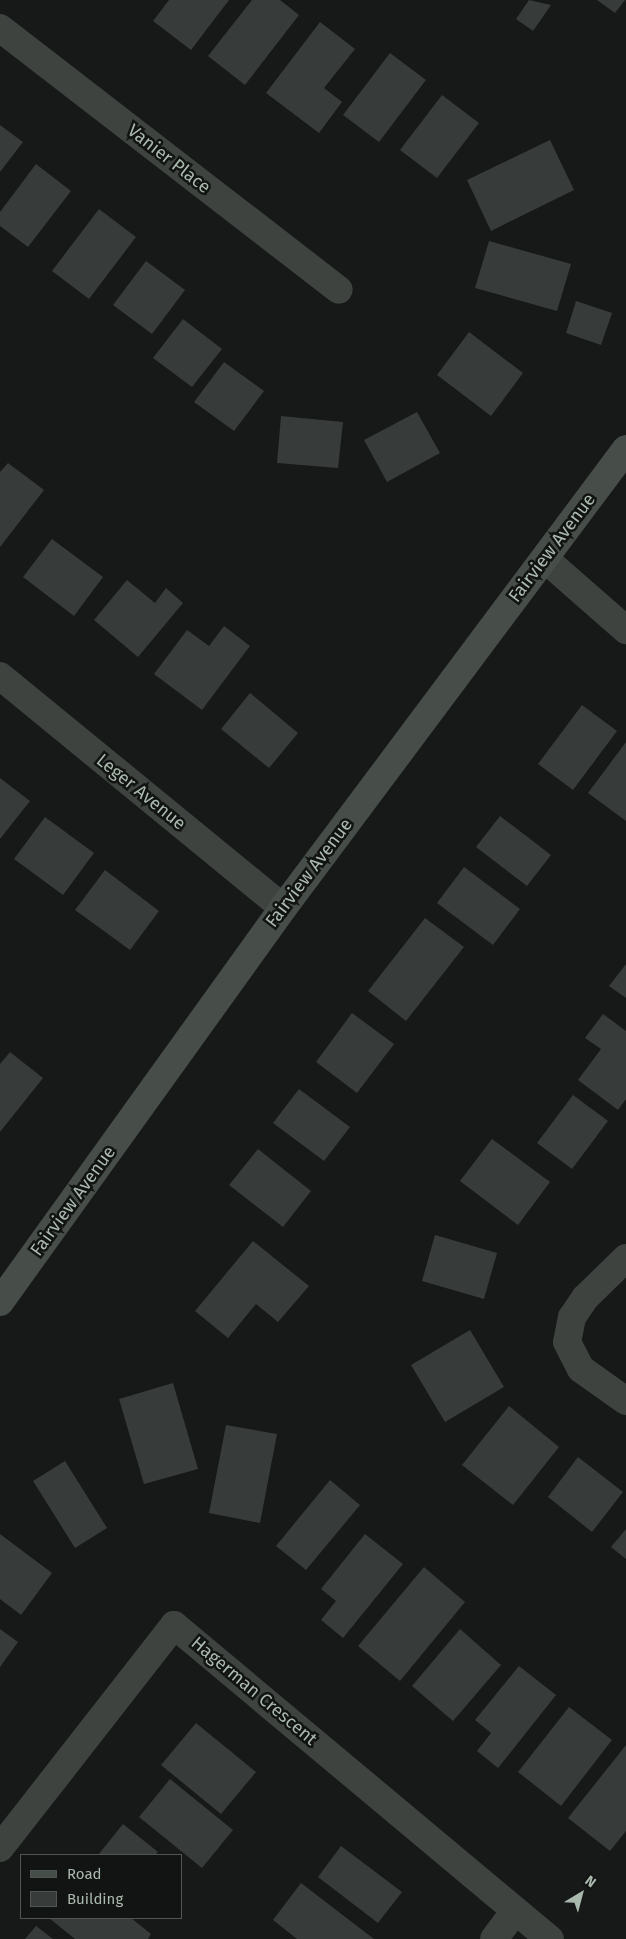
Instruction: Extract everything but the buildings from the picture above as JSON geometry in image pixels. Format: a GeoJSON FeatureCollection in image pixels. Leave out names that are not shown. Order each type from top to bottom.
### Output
{"type":"FeatureCollection","features":[{"type":"Feature","properties":{"kind":"main road","name":"Fairview Avenue"},"geometry":{"type":"LineString","coordinates":[[4,1287],[283,908],[626,449]]}},
{"type":"Feature","properties":{"kind":"street","name":"Vanier Place"},"geometry":{"type":"LineString","coordinates":[[0,28],[339,290]]}},
{"type":"Feature","properties":{"kind":"street"},"geometry":{"type":"LineString","coordinates":[[545,559],[626,630]]}},
{"type":"Feature","properties":{"kind":"street","name":"Leger Avenue"},"geometry":{"type":"LineString","coordinates":[[0,676],[283,908]]}},
{"type":"Feature","properties":{"kind":"street"},"geometry":{"type":"LineString","coordinates":[[626,1258],[585,1298],[572,1317],[567,1342],[581,1369],[626,1401]]}},
{"type":"Feature","properties":{"kind":"street","name":"Hagerman Crescent"},"geometry":{"type":"LineString","coordinates":[[0,1848],[174,1625],[550,1939]]}},
{"type":"Feature","properties":{"kind":"street"},"geometry":{"type":"LineString","coordinates":[[494,1939],[515,1911]]}}]}
